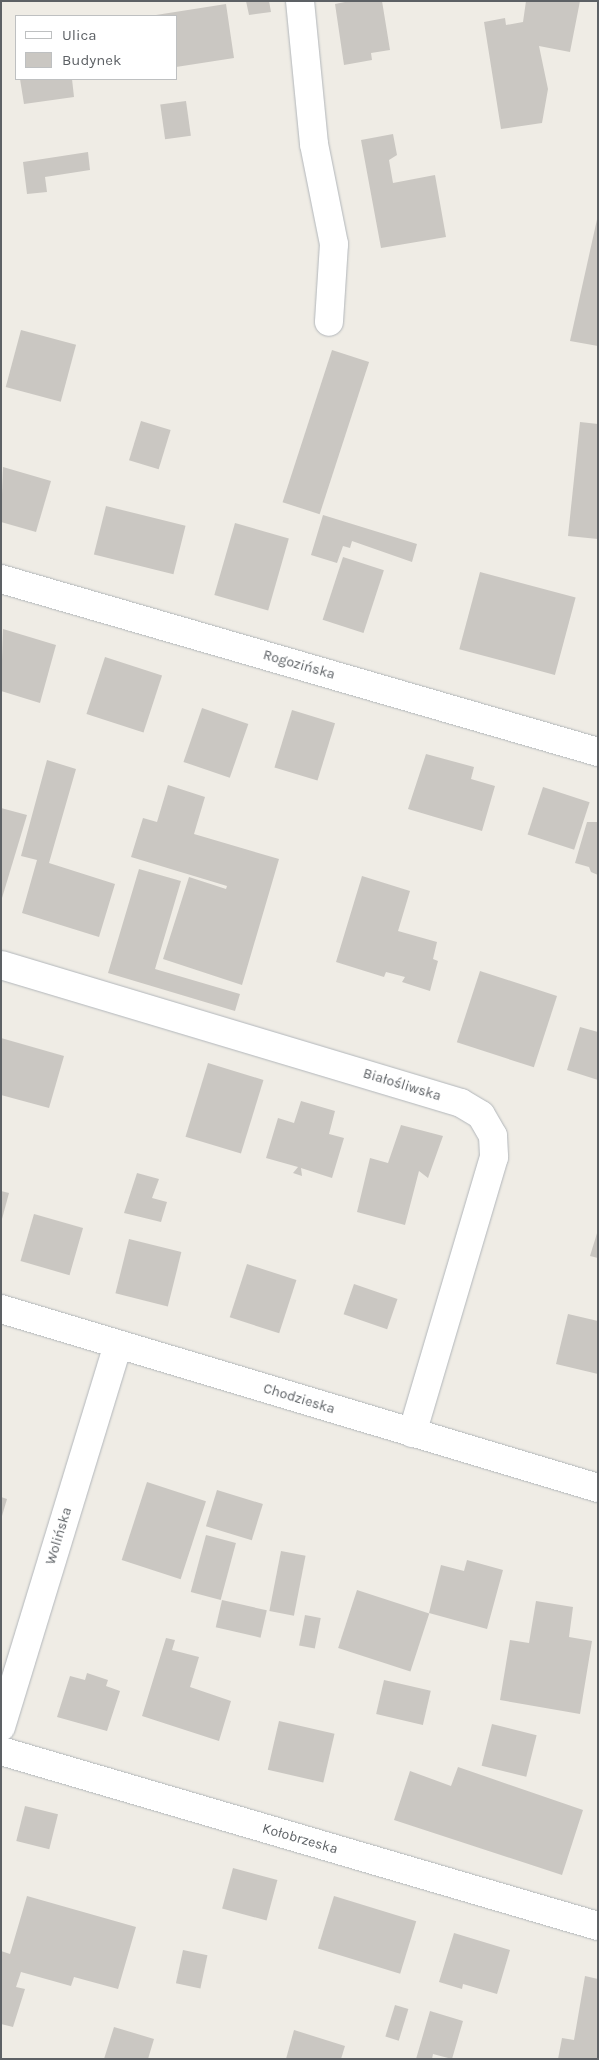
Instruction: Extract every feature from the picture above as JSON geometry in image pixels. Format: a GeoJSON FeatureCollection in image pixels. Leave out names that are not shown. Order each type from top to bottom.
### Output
{"type":"FeatureCollection","features":[{"type":"Feature","properties":{"kind":"street"},"geometry":{"type":"LineString","coordinates":[[300,1],[314,144],[334,244],[329,322]]}},
{"type":"Feature","properties":{"kind":"street","name":"Rogozińska"},"geometry":{"type":"LineString","coordinates":[[1,579],[598,752]]}},
{"type":"Feature","properties":{"kind":"street","name":"Białośliwska"},"geometry":{"type":"LineString","coordinates":[[1,965],[462,1103],[480,1114],[493,1136],[494,1157],[412,1433]]}},
{"type":"Feature","properties":{"kind":"street","name":"Chodzieska"},"geometry":{"type":"LineString","coordinates":[[1,1310],[598,1488]]}},
{"type":"Feature","properties":{"kind":"street","name":"Wolińska"},"geometry":{"type":"LineString","coordinates":[[1,1727],[118,1345]]}},
{"type":"Feature","properties":{"kind":"street","name":"Kołobrzeska"},"geometry":{"type":"LineString","coordinates":[[1,1751],[598,1926]]}},
{"type":"Feature","properties":{"kind":"building"},"geometry":{"type":"Polygon","coordinates":[[[246,1],[269,1],[271,12],[249,15],[246,1]]]}},
{"type":"Feature","properties":{"kind":"building"},"geometry":{"type":"Polygon","coordinates":[[[350,1],[382,1],[390,50],[371,53],[372,60],[344,65],[335,4],[350,1]]]}},
{"type":"Feature","properties":{"kind":"building"},"geometry":{"type":"Polygon","coordinates":[[[526,1],[580,1],[570,52],[539,46],[548,89],[542,123],[501,129],[484,22],[505,18],[506,25],[523,22],[526,1]]]}},
{"type":"Feature","properties":{"kind":"building"},"geometry":{"type":"Polygon","coordinates":[[[226,4],[234,58],[178,67],[178,15],[156,15],[226,4]]]}},
{"type":"Feature","properties":{"kind":"building"},"geometry":{"type":"Polygon","coordinates":[[[20,80],[72,80],[74,97],[24,104],[20,80]]]}},
{"type":"Feature","properties":{"kind":"building"},"geometry":{"type":"Polygon","coordinates":[[[186,101],[191,136],[165,139],[160,105],[186,101]]]}},
{"type":"Feature","properties":{"kind":"building"},"geometry":{"type":"Polygon","coordinates":[[[393,134],[397,155],[389,160],[393,183],[435,175],[446,237],[381,248],[361,140],[393,134]]]}},
{"type":"Feature","properties":{"kind":"building"},"geometry":{"type":"Polygon","coordinates":[[[88,152],[90,170],[45,177],[47,192],[27,194],[23,162],[88,152]]]}},
{"type":"Feature","properties":{"kind":"building"},"geometry":{"type":"Polygon","coordinates":[[[598,215],[598,346],[570,341],[598,215]]]}},
{"type":"Feature","properties":{"kind":"building"},"geometry":{"type":"Polygon","coordinates":[[[21,330],[76,345],[61,402],[6,387],[21,330]]]}},
{"type":"Feature","properties":{"kind":"building"},"geometry":{"type":"Polygon","coordinates":[[[332,350],[369,362],[320,514],[283,502],[332,350]]]}},
{"type":"Feature","properties":{"kind":"building"},"geometry":{"type":"Polygon","coordinates":[[[141,421],[171,430],[159,469],[129,460],[141,421]]]}},
{"type":"Feature","properties":{"kind":"building"},"geometry":{"type":"Polygon","coordinates":[[[580,422],[598,424],[598,539],[568,536],[580,422]]]}},
{"type":"Feature","properties":{"kind":"building"},"geometry":{"type":"Polygon","coordinates":[[[3,467],[51,481],[36,532],[1,522],[3,467]]]}},
{"type":"Feature","properties":{"kind":"building"},"geometry":{"type":"Polygon","coordinates":[[[106,506],[186,526],[173,574],[94,555],[106,506]]]}},
{"type":"Feature","properties":{"kind":"building"},"geometry":{"type":"Polygon","coordinates":[[[323,515],[417,544],[412,562],[352,541],[350,548],[343,546],[337,563],[311,555],[323,515]]]}},
{"type":"Feature","properties":{"kind":"building"},"geometry":{"type":"Polygon","coordinates":[[[235,523],[289,538],[268,611],[214,595],[235,523]]]}},
{"type":"Feature","properties":{"kind":"building"},"geometry":{"type":"Polygon","coordinates":[[[343,557],[384,570],[364,633],[323,620],[343,557]]]}},
{"type":"Feature","properties":{"kind":"building"},"geometry":{"type":"Polygon","coordinates":[[[480,572],[576,598],[555,675],[459,649],[480,572]]]}},
{"type":"Feature","properties":{"kind":"building"},"geometry":{"type":"Polygon","coordinates":[[[3,629],[56,645],[40,703],[1,691],[3,629]]]}},
{"type":"Feature","properties":{"kind":"building"},"geometry":{"type":"Polygon","coordinates":[[[105,657],[162,676],[144,733],[86,714],[105,657]]]}},
{"type":"Feature","properties":{"kind":"building"},"geometry":{"type":"Polygon","coordinates":[[[202,708],[248,724],[230,778],[183,762],[202,708]]]}},
{"type":"Feature","properties":{"kind":"building"},"geometry":{"type":"Polygon","coordinates":[[[292,710],[335,723],[317,781],[274,767],[292,710]]]}},
{"type":"Feature","properties":{"kind":"building"},"geometry":{"type":"Polygon","coordinates":[[[426,754],[474,767],[471,779],[495,786],[482,831],[408,809],[426,754]]]}},
{"type":"Feature","properties":{"kind":"building"},"geometry":{"type":"Polygon","coordinates":[[[47,760],[76,769],[49,863],[115,884],[99,937],[22,913],[37,860],[21,856],[47,760]]]}},
{"type":"Feature","properties":{"kind":"building"},"geometry":{"type":"Polygon","coordinates":[[[168,785],[205,797],[194,834],[279,859],[242,985],[163,959],[189,877],[226,889],[227,886],[131,857],[143,818],[157,822],[168,785]]]}},
{"type":"Feature","properties":{"kind":"building"},"geometry":{"type":"Polygon","coordinates":[[[543,787],[590,802],[574,850],[528,835],[543,787]]]}},
{"type":"Feature","properties":{"kind":"building"},"geometry":{"type":"Polygon","coordinates":[[[1,808],[27,815],[2,898],[1,898],[1,808]]]}},
{"type":"Feature","properties":{"kind":"building"},"geometry":{"type":"Polygon","coordinates":[[[587,822],[598,822],[598,875],[591,872],[589,867],[575,863],[587,822]]]}},
{"type":"Feature","properties":{"kind":"building"},"geometry":{"type":"Polygon","coordinates":[[[139,869],[181,881],[155,969],[240,994],[235,1011],[108,973],[139,869]]]}},
{"type":"Feature","properties":{"kind":"building"},"geometry":{"type":"Polygon","coordinates":[[[362,876],[410,891],[398,931],[437,942],[433,959],[438,961],[430,991],[402,982],[405,977],[386,972],[384,977],[336,962],[362,876]]]}},
{"type":"Feature","properties":{"kind":"building"},"geometry":{"type":"Polygon","coordinates":[[[480,971],[557,996],[534,1067],[457,1042],[480,971]]]}},
{"type":"Feature","properties":{"kind":"building"},"geometry":{"type":"Polygon","coordinates":[[[580,1027],[598,1032],[598,1080],[567,1070],[580,1027]]]}},
{"type":"Feature","properties":{"kind":"building"},"geometry":{"type":"Polygon","coordinates":[[[1,1038],[64,1056],[49,1108],[1,1095],[1,1038]]]}},
{"type":"Feature","properties":{"kind":"building"},"geometry":{"type":"Polygon","coordinates":[[[208,1063],[263,1080],[241,1154],[185,1137],[208,1063]]]}},
{"type":"Feature","properties":{"kind":"building"},"geometry":{"type":"Polygon","coordinates":[[[301,1101],[335,1111],[329,1134],[344,1138],[332,1178],[301,1168],[302,1176],[293,1173],[298,1167],[266,1158],[278,1118],[294,1123],[301,1101]]]}},
{"type":"Feature","properties":{"kind":"building"},"geometry":{"type":"Polygon","coordinates":[[[401,1125],[443,1136],[428,1178],[419,1171],[405,1225],[357,1212],[370,1158],[388,1163],[401,1125]]]}},
{"type":"Feature","properties":{"kind":"building"},"geometry":{"type":"Polygon","coordinates":[[[137,1173],[159,1179],[152,1198],[167,1202],[161,1222],[124,1213],[137,1173]]]}},
{"type":"Feature","properties":{"kind":"building"},"geometry":{"type":"Polygon","coordinates":[[[1,1191],[9,1193],[2,1219],[1,1219],[1,1191]]]}},
{"type":"Feature","properties":{"kind":"building"},"geometry":{"type":"Polygon","coordinates":[[[34,1214],[83,1228],[70,1275],[20,1261],[34,1214]]]}},
{"type":"Feature","properties":{"kind":"building"},"geometry":{"type":"Polygon","coordinates":[[[598,1230],[598,1258],[590,1256],[598,1230]]]}},
{"type":"Feature","properties":{"kind":"building"},"geometry":{"type":"Polygon","coordinates":[[[129,1239],[181,1252],[168,1306],[115,1293],[129,1239]]]}},
{"type":"Feature","properties":{"kind":"building"},"geometry":{"type":"Polygon","coordinates":[[[247,1264],[296,1280],[279,1333],[230,1317],[247,1264]]]}},
{"type":"Feature","properties":{"kind":"building"},"geometry":{"type":"Polygon","coordinates":[[[354,1284],[397,1299],[387,1329],[344,1314],[354,1284]]]}},
{"type":"Feature","properties":{"kind":"building"},"geometry":{"type":"Polygon","coordinates":[[[568,1314],[598,1321],[598,1374],[556,1364],[568,1314]]]}},
{"type":"Feature","properties":{"kind":"building"},"geometry":{"type":"Polygon","coordinates":[[[147,1482],[206,1501],[181,1579],[122,1560],[147,1482]]]}},
{"type":"Feature","properties":{"kind":"building"},"geometry":{"type":"Polygon","coordinates":[[[217,1490],[263,1504],[252,1540],[206,1526],[217,1490]]]}},
{"type":"Feature","properties":{"kind":"building"},"geometry":{"type":"Polygon","coordinates":[[[1,1497],[7,1499],[2,1516],[1,1516],[1,1497]]]}},
{"type":"Feature","properties":{"kind":"building"},"geometry":{"type":"Polygon","coordinates":[[[206,1535],[236,1543],[221,1600],[191,1592],[206,1535]]]}},
{"type":"Feature","properties":{"kind":"building"},"geometry":{"type":"Polygon","coordinates":[[[281,1551],[306,1556],[294,1616],[269,1611],[281,1551]]]}},
{"type":"Feature","properties":{"kind":"building"},"geometry":{"type":"Polygon","coordinates":[[[467,1560],[503,1570],[487,1629],[429,1613],[441,1565],[464,1571],[467,1560]]]}},
{"type":"Feature","properties":{"kind":"building"},"geometry":{"type":"Polygon","coordinates":[[[357,1590],[429,1613],[410,1671],[338,1648],[357,1590]]]}},
{"type":"Feature","properties":{"kind":"building"},"geometry":{"type":"Polygon","coordinates":[[[222,1600],[267,1610],[261,1638],[216,1627],[222,1600]]]}},
{"type":"Feature","properties":{"kind":"building"},"geometry":{"type":"Polygon","coordinates":[[[536,1601],[573,1607],[569,1637],[592,1641],[580,1714],[500,1700],[510,1640],[529,1643],[536,1601]]]}},
{"type":"Feature","properties":{"kind":"building"},"geometry":{"type":"Polygon","coordinates":[[[305,1615],[321,1618],[315,1648],[299,1645],[305,1615]]]}},
{"type":"Feature","properties":{"kind":"building"},"geometry":{"type":"Polygon","coordinates":[[[166,1638],[175,1640],[172,1650],[199,1657],[190,1687],[231,1701],[219,1741],[142,1716],[166,1638]]]}},
{"type":"Feature","properties":{"kind":"building"},"geometry":{"type":"Polygon","coordinates":[[[87,1673],[108,1680],[106,1686],[120,1691],[107,1731],[57,1717],[70,1676],[85,1680],[87,1673]]]}},
{"type":"Feature","properties":{"kind":"building"},"geometry":{"type":"Polygon","coordinates":[[[384,1680],[431,1691],[423,1725],[376,1714],[384,1680]]]}},
{"type":"Feature","properties":{"kind":"building"},"geometry":{"type":"Polygon","coordinates":[[[279,1721],[335,1734],[323,1783],[268,1770],[279,1721]]]}},
{"type":"Feature","properties":{"kind":"building"},"geometry":{"type":"Polygon","coordinates":[[[492,1724],[537,1735],[526,1777],[482,1766],[492,1724]]]}},
{"type":"Feature","properties":{"kind":"building"},"geometry":{"type":"Polygon","coordinates":[[[458,1767],[583,1810],[562,1875],[394,1820],[410,1771],[451,1786],[458,1767]]]}},
{"type":"Feature","properties":{"kind":"building"},"geometry":{"type":"Polygon","coordinates":[[[25,1806],[58,1814],[49,1849],[16,1841],[25,1806]]]}},
{"type":"Feature","properties":{"kind":"building"},"geometry":{"type":"Polygon","coordinates":[[[233,1868],[277,1880],[267,1920],[222,1909],[233,1868]]]}},
{"type":"Feature","properties":{"kind":"building"},"geometry":{"type":"Polygon","coordinates":[[[27,1896],[136,1927],[118,1989],[74,1977],[71,1986],[21,1972],[16,1987],[25,1989],[13,2027],[1,2024],[1,1951],[10,1954],[27,1896]]]}},
{"type":"Feature","properties":{"kind":"building"},"geometry":{"type":"Polygon","coordinates":[[[334,1896],[416,1921],[400,1974],[318,1949],[334,1896]]]}},
{"type":"Feature","properties":{"kind":"building"},"geometry":{"type":"Polygon","coordinates":[[[454,1933],[510,1950],[497,1994],[463,1984],[462,1989],[439,1982],[454,1933]]]}},
{"type":"Feature","properties":{"kind":"building"},"geometry":{"type":"Polygon","coordinates":[[[183,1950],[207,1955],[200,1988],[176,1983],[183,1950]]]}},
{"type":"Feature","properties":{"kind":"building"},"geometry":{"type":"Polygon","coordinates":[[[585,1976],[598,1979],[598,2059],[558,2059],[562,2038],[574,2040],[585,1976]]]}},
{"type":"Feature","properties":{"kind":"building"},"geometry":{"type":"Polygon","coordinates":[[[395,2005],[408,2009],[399,2041],[385,2037],[395,2005]]]}},
{"type":"Feature","properties":{"kind":"building"},"geometry":{"type":"Polygon","coordinates":[[[430,2011],[463,2021],[452,2059],[433,2054],[432,2059],[416,2059],[430,2011]]]}},
{"type":"Feature","properties":{"kind":"building"},"geometry":{"type":"Polygon","coordinates":[[[114,2027],[154,2039],[148,2059],[104,2059],[114,2027]]]}},
{"type":"Feature","properties":{"kind":"building"},"geometry":{"type":"Polygon","coordinates":[[[294,2030],[345,2046],[341,2059],[286,2059],[294,2030]]]}}]}
